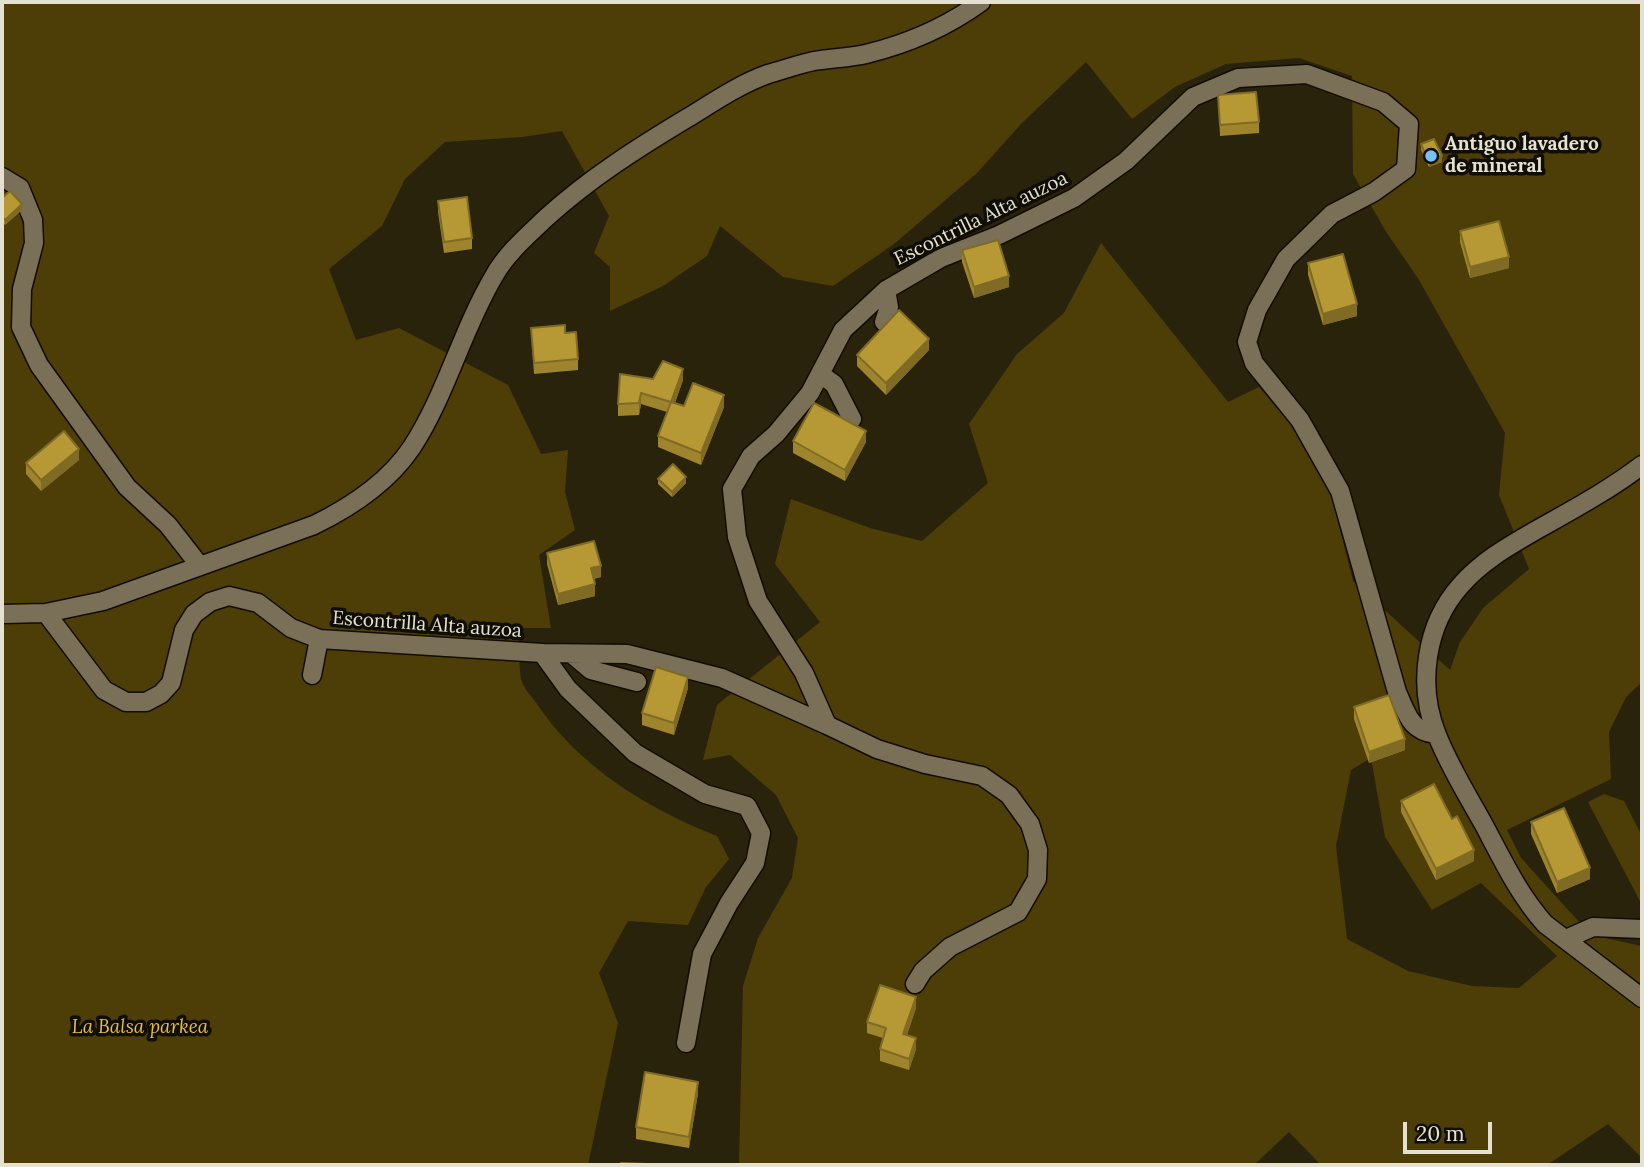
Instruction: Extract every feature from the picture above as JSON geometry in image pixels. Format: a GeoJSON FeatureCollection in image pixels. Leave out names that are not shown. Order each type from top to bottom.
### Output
{"type":"FeatureCollection","features":[{"type":"Feature","properties":{"kind":"street"},"geometry":{"type":"LineString","coordinates":[[2,614],[46,613],[103,601],[314,525],[363,497],[388,475],[411,449],[495,273],[545,219],[582,187],[646,143],[735,89],[766,75],[811,61],[865,54],[911,39],[944,25],[981,2]]}},
{"type":"Feature","properties":{"kind":"street","name":"Escontrilla Alta auzoa"},"geometry":{"type":"LineString","coordinates":[[827,725],[804,673],[758,601],[737,537],[732,489],[751,456],[776,434],[810,393],[843,330],[886,290],[941,258],[999,235],[1074,198],[1126,161],[1193,97],[1238,78],[1307,74],[1383,102],[1409,124],[1406,169],[1374,192],[1332,214],[1286,259],[1257,310],[1247,342],[1254,363],[1300,420],[1340,491],[1397,692],[1410,720],[1423,732],[1436,734]]}},
{"type":"Feature","properties":{"kind":"street"},"geometry":{"type":"LineString","coordinates":[[2,177],[20,188],[33,220],[34,243],[22,289],[21,327],[38,365],[128,487],[168,525],[200,566]]}},
{"type":"Feature","properties":{"kind":"street"},"geometry":{"type":"LineString","coordinates":[[884,322],[889,307],[886,290]]}},
{"type":"Feature","properties":{"kind":"street"},"geometry":{"type":"LineString","coordinates":[[820,374],[834,384],[852,419]]}},
{"type":"Feature","properties":{"kind":"street","name":"Escontrilla Alta auzoa"},"geometry":{"type":"LineString","coordinates":[[1642,465],[1601,493],[1496,554],[1479,568],[1453,595],[1436,622],[1428,660],[1428,703],[1436,734],[1519,888],[1545,924],[1642,998]]}},
{"type":"Feature","properties":{"kind":"street","name":"Escontrilla Alta auzoa"},"geometry":{"type":"LineString","coordinates":[[46,613],[104,690],[126,702],[146,702],[161,694],[172,683],[184,629],[194,614],[210,602],[229,596],[258,603],[291,628],[318,639],[542,653],[627,654],[722,678],[901,757],[982,776],[1009,795],[1030,824],[1038,850],[1037,879],[1018,912],[950,947],[923,971],[915,984]]}},
{"type":"Feature","properties":{"kind":"street"},"geometry":{"type":"LineString","coordinates":[[312,675],[318,639]]}},
{"type":"Feature","properties":{"kind":"street","name":"Escontrilla Alta auzoa"},"geometry":{"type":"LineString","coordinates":[[542,653],[568,689],[635,753],[705,794],[747,806],[761,833],[755,863],[729,903],[702,954],[686,1043]]}},
{"type":"Feature","properties":{"kind":"street"},"geometry":{"type":"LineString","coordinates":[[572,654],[591,670],[637,682]]}},
{"type":"Feature","properties":{"kind":"street"},"geometry":{"type":"LineString","coordinates":[[1566,939],[1593,927],[1642,929]]}},
{"type":"Feature","properties":{"kind":"green space","name":"La Balsa parkea"},"geometry":{"type":"Polygon","coordinates":[[[2,2],[1642,2],[1642,682],[1626,697],[1609,732],[1611,779],[1507,830],[1521,858],[1591,935],[1642,946],[1642,1158],[1608,1124],[1547,1165],[1321,1165],[1289,1132],[1254,1165],[739,1165],[743,986],[758,938],[792,878],[798,838],[776,795],[730,755],[703,760],[717,705],[820,622],[775,564],[791,499],[870,528],[922,541],[988,483],[969,424],[1017,354],[1064,313],[1101,243],[1228,402],[1259,387],[1295,430],[1331,494],[1353,581],[1450,670],[1460,642],[1483,608],[1529,569],[1499,495],[1505,433],[1419,280],[1385,230],[1353,174],[1352,76],[1299,58],[1226,64],[1175,87],[1132,119],[1086,62],[1021,124],[977,173],[894,244],[833,286],[783,277],[720,226],[707,256],[663,286],[610,311],[610,267],[594,253],[609,216],[562,131],[522,137],[445,142],[405,179],[382,226],[329,269],[356,340],[399,328],[508,385],[541,454],[568,450],[565,492],[575,530],[539,555],[551,628],[519,628],[522,682],[554,727],[594,766],[641,799],[717,836],[729,859],[706,887],[688,925],[628,921],[599,973],[618,1023],[588,1165],[2,1165],[2,2]],[[1371,758],[1351,770],[1336,846],[1347,939],[1408,971],[1472,986],[1519,988],[1557,956],[1481,883],[1432,910],[1385,837],[1371,758]]]}},
{"type":"Feature","properties":{"kind":"green space"},"geometry":{"type":"Polygon","coordinates":[[[1604,794],[1624,801],[1642,836],[1642,905],[1588,802],[1604,794]]]}},
{"type":"Feature","properties":{"kind":"building"},"geometry":{"type":"Polygon","coordinates":[[[1256,92],[1259,122],[1220,125],[1218,95],[1256,92]]]}},
{"type":"Feature","properties":{"kind":"building"},"geometry":{"type":"Polygon","coordinates":[[[1434,139],[1442,156],[1429,162],[1421,144],[1434,139]]]}},
{"type":"Feature","properties":{"kind":"building"},"geometry":{"type":"Polygon","coordinates":[[[10,191],[22,204],[5,220],[2,216],[2,198],[10,191]]]}},
{"type":"Feature","properties":{"kind":"building"},"geometry":{"type":"Polygon","coordinates":[[[467,197],[472,238],[444,242],[438,201],[467,197]]]}},
{"type":"Feature","properties":{"kind":"building"},"geometry":{"type":"Polygon","coordinates":[[[1499,221],[1509,257],[1470,267],[1460,231],[1499,221]]]}},
{"type":"Feature","properties":{"kind":"building"},"geometry":{"type":"Polygon","coordinates":[[[998,240],[1009,276],[974,287],[962,250],[998,240]]]}},
{"type":"Feature","properties":{"kind":"building"},"geometry":{"type":"Polygon","coordinates":[[[1343,254],[1357,304],[1323,314],[1308,263],[1343,254]]]}},
{"type":"Feature","properties":{"kind":"building"},"geometry":{"type":"Polygon","coordinates":[[[899,310],[929,339],[886,383],[857,355],[899,310]]]}},
{"type":"Feature","properties":{"kind":"building"},"geometry":{"type":"Polygon","coordinates":[[[565,325],[565,333],[576,332],[578,359],[534,363],[531,328],[565,325]]]}},
{"type":"Feature","properties":{"kind":"building"},"geometry":{"type":"Polygon","coordinates":[[[663,361],[683,369],[671,402],[641,393],[639,403],[618,404],[620,374],[653,379],[663,361]]]}},
{"type":"Feature","properties":{"kind":"building"},"geometry":{"type":"Polygon","coordinates":[[[693,383],[724,395],[701,453],[658,436],[671,402],[684,406],[693,383]]]}},
{"type":"Feature","properties":{"kind":"building"},"geometry":{"type":"Polygon","coordinates":[[[814,403],[866,431],[845,470],[793,441],[814,403]]]}},
{"type":"Feature","properties":{"kind":"building"},"geometry":{"type":"Polygon","coordinates":[[[64,431],[79,449],[41,480],[26,463],[64,431]]]}},
{"type":"Feature","properties":{"kind":"building"},"geometry":{"type":"Polygon","coordinates":[[[673,464],[686,477],[672,492],[658,479],[673,464]]]}},
{"type":"Feature","properties":{"kind":"building"},"geometry":{"type":"Polygon","coordinates":[[[594,541],[601,566],[591,568],[595,584],[558,594],[547,553],[594,541]]]}},
{"type":"Feature","properties":{"kind":"building"},"geometry":{"type":"Polygon","coordinates":[[[656,667],[688,677],[674,723],[642,713],[656,667]]]}},
{"type":"Feature","properties":{"kind":"building"},"geometry":{"type":"Polygon","coordinates":[[[1389,695],[1405,739],[1369,752],[1354,707],[1389,695]]]}},
{"type":"Feature","properties":{"kind":"building"},"geometry":{"type":"Polygon","coordinates":[[[1434,784],[1452,819],[1457,816],[1474,850],[1436,869],[1401,801],[1434,784]]]}},
{"type":"Feature","properties":{"kind":"building"},"geometry":{"type":"Polygon","coordinates":[[[1564,808],[1590,868],[1557,882],[1531,822],[1564,808]]]}},
{"type":"Feature","properties":{"kind":"building"},"geometry":{"type":"Polygon","coordinates":[[[880,985],[916,997],[903,1034],[916,1038],[909,1059],[880,1049],[886,1028],[867,1022],[880,985]]]}},
{"type":"Feature","properties":{"kind":"building"},"geometry":{"type":"Polygon","coordinates":[[[645,1072],[698,1082],[689,1137],[636,1127],[645,1072]]]}},
{"type":"Feature","properties":{"kind":"building"},"geometry":{"type":"Polygon","coordinates":[[[649,1164],[649,1165],[621,1165],[649,1164]]]}},
{"type":"Feature","properties":{"kind":"place","name":"Antiguo lavadero de mineral"},"geometry":{"type":"Point","coordinates":[1431,156]}}]}
